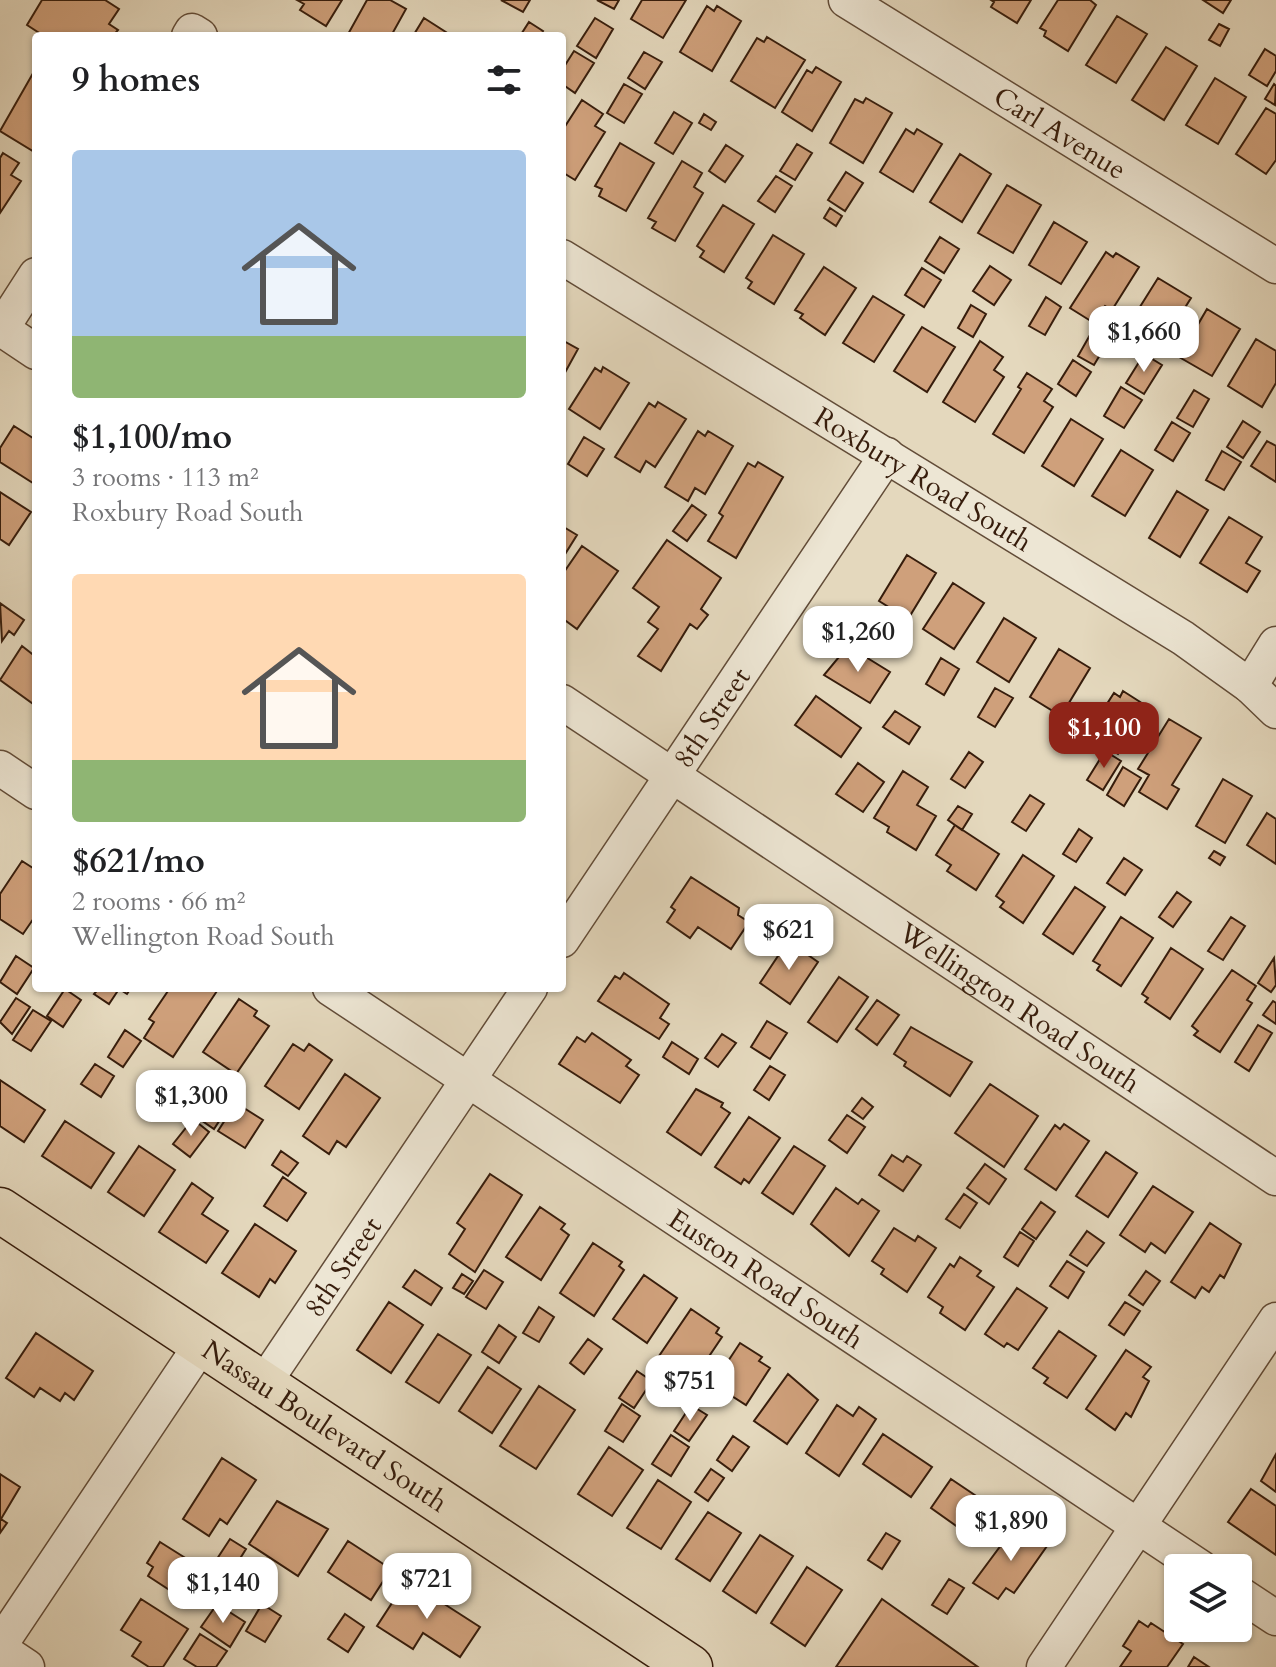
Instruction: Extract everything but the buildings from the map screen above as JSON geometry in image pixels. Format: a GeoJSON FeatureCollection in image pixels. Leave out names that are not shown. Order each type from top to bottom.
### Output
{"type":"FeatureCollection","features":[{"type":"Feature","properties":{"kind":"main road","name":"Nassau Boulevard South"},"geometry":{"type":"LineString","coordinates":[[0,1210],[680,1664]]}},
{"type":"Feature","properties":{"kind":"street","name":"Carl Avenue"},"geometry":{"type":"LineString","coordinates":[[846,0],[1276,266]]}},
{"type":"Feature","properties":{"kind":"street","name":"Roxbury Road South"},"geometry":{"type":"LineString","coordinates":[[566,259],[1183,638],[1250,686],[1276,711]]}},
{"type":"Feature","properties":{"kind":"street"},"geometry":{"type":"LineString","coordinates":[[32,281],[0,330],[32,350]]}},
{"type":"Feature","properties":{"kind":"street","name":"8th Street"},"geometry":{"type":"LineString","coordinates":[[566,934],[887,455]]}},
{"type":"Feature","properties":{"kind":"street"},"geometry":{"type":"LineString","coordinates":[[1250,686],[1276,644]]}},
{"type":"Feature","properties":{"kind":"street","name":"Wellington Road South"},"geometry":{"type":"LineString","coordinates":[[566,705],[1276,1178]]}},
{"type":"Feature","properties":{"kind":"street"},"geometry":{"type":"LineString","coordinates":[[0,768],[32,789]]}},
{"type":"Feature","properties":{"kind":"street","name":"Euston Road South"},"geometry":{"type":"LineString","coordinates":[[336,992],[1180,1554]]}},
{"type":"Feature","properties":{"kind":"street","name":"8th Street"},"geometry":{"type":"LineString","coordinates":[[262,1386],[527,992]]}},
{"type":"Feature","properties":{"kind":"street"},"geometry":{"type":"LineString","coordinates":[[1044,1667],[1276,1320]]}},
{"type":"Feature","properties":{"kind":"street"},"geometry":{"type":"LineString","coordinates":[[27,1667],[0,1647],[201,1345]]}},
{"type":"Feature","properties":{"kind":"street"},"geometry":{"type":"LineString","coordinates":[[1252,1602],[1276,1618]]}}]}
